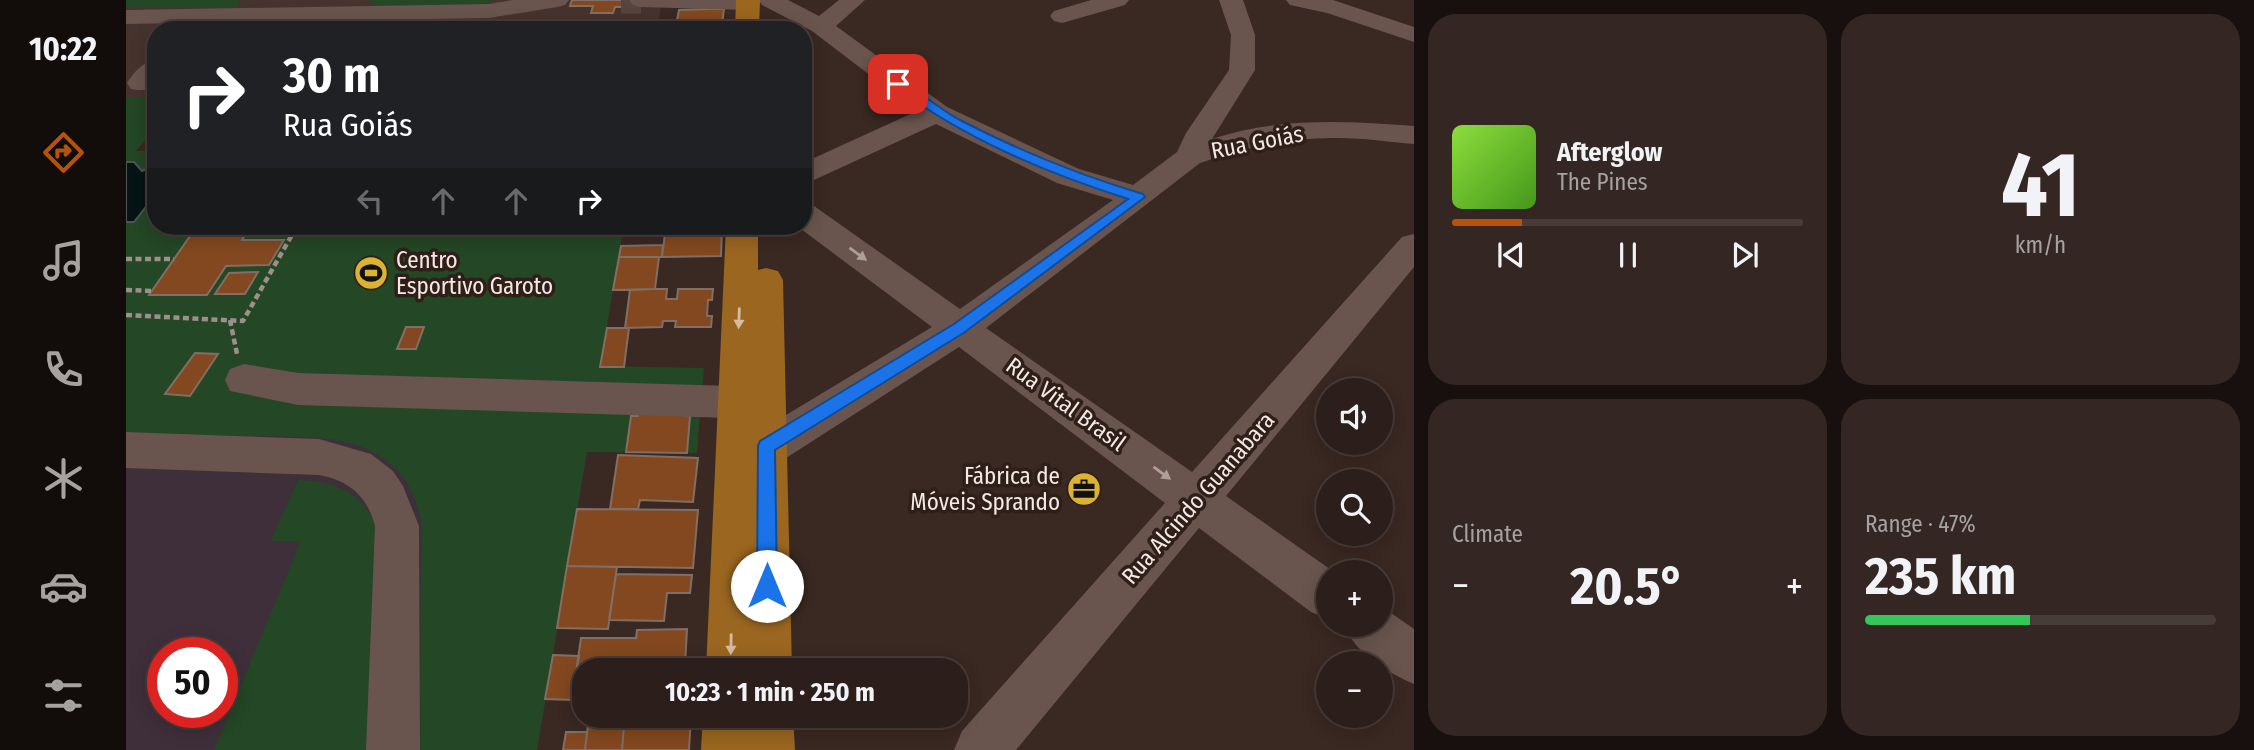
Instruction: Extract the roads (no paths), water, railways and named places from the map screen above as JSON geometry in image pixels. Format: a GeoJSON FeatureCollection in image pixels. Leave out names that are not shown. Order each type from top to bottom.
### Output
{"type":"FeatureCollection","features":[{"type":"Feature","properties":{"kind":"main road"},"geometry":{"type":"LineString","coordinates":[[743,235],[752,403]]}},
{"type":"Feature","properties":{"kind":"main road"},"geometry":{"type":"LineString","coordinates":[[731,658],[751,457],[752,403],[764,235]]}},
{"type":"Feature","properties":{"kind":"main road"},"geometry":{"type":"LineString","coordinates":[[751,457],[766,658]]}},
{"type":"Feature","properties":{"kind":"main road"},"geometry":{"type":"LineString","coordinates":[[729,728],[729,750]]}},
{"type":"Feature","properties":{"kind":"main road"},"geometry":{"type":"LineString","coordinates":[[767,728],[768,750]]}},
{"type":"Feature","properties":{"kind":"street"},"geometry":{"type":"LineString","coordinates":[[268,21],[313,7],[499,10],[556,0]]}},
{"type":"Feature","properties":{"kind":"street"},"geometry":{"type":"LineString","coordinates":[[641,0],[678,0],[801,21]]}},
{"type":"Feature","properties":{"kind":"street"},"geometry":{"type":"LineString","coordinates":[[816,24],[853,0]]}},
{"type":"Feature","properties":{"kind":"street"},"geometry":{"type":"LineString","coordinates":[[1062,16],[1117,0]]}},
{"type":"Feature","properties":{"kind":"street"},"geometry":{"type":"LineString","coordinates":[[1188,157],[1200,133],[1242,70],[1242,35],[1231,0]]}},
{"type":"Feature","properties":{"kind":"street"},"geometry":{"type":"LineString","coordinates":[[1298,0],[1333,7],[1414,35]]}},
{"type":"Feature","properties":{"kind":"street"},"geometry":{"type":"LineString","coordinates":[[126,17],[173,21]]}},
{"type":"Feature","properties":{"kind":"street"},"geometry":{"type":"LineString","coordinates":[[812,23],[937,113],[1068,176],[1138,197]]}},
{"type":"Feature","properties":{"kind":"street"},"geometry":{"type":"LineString","coordinates":[[812,171],[937,113]]}},
{"type":"Feature","properties":{"kind":"street","name":"Rua Goiás"},"geometry":{"type":"LineString","coordinates":[[751,457],[960,328],[1188,157],[1227,144],[1281,133],[1338,129],[1414,135]]}},
{"type":"Feature","properties":{"kind":"street","name":"Rua Vital Brasil"},"geometry":{"type":"LineString","coordinates":[[812,221],[1316,587]]}},
{"type":"Feature","properties":{"kind":"street","name":"Rua Alcindo Guanabara"},"geometry":{"type":"LineString","coordinates":[[981,750],[1414,245]]}},
{"type":"Feature","properties":{"kind":"street"},"geometry":{"type":"LineString","coordinates":[[243,380],[298,389],[752,403]]}},
{"type":"Feature","properties":{"kind":"street"},"geometry":{"type":"LineString","coordinates":[[126,450],[320,457],[357,468],[372,478],[384,491],[393,508],[397,526],[393,750]]}},
{"type":"Feature","properties":{"kind":"street"},"geometry":{"type":"LineString","coordinates":[[1384,637],[1414,659]]}},
{"type":"Feature","properties":{"kind":"tunnel"},"geometry":{"type":"LineString","coordinates":[[621,0],[641,0]]}},
{"type":"Feature","properties":{"kind":"place","name":"Centro Esportivo Garoto"},"geometry":{"type":"Point","coordinates":[371,273]}},
{"type":"Feature","properties":{"kind":"place","name":"Fábrica de Móveis Sprando"},"geometry":{"type":"Point","coordinates":[1084,489]}}]}
